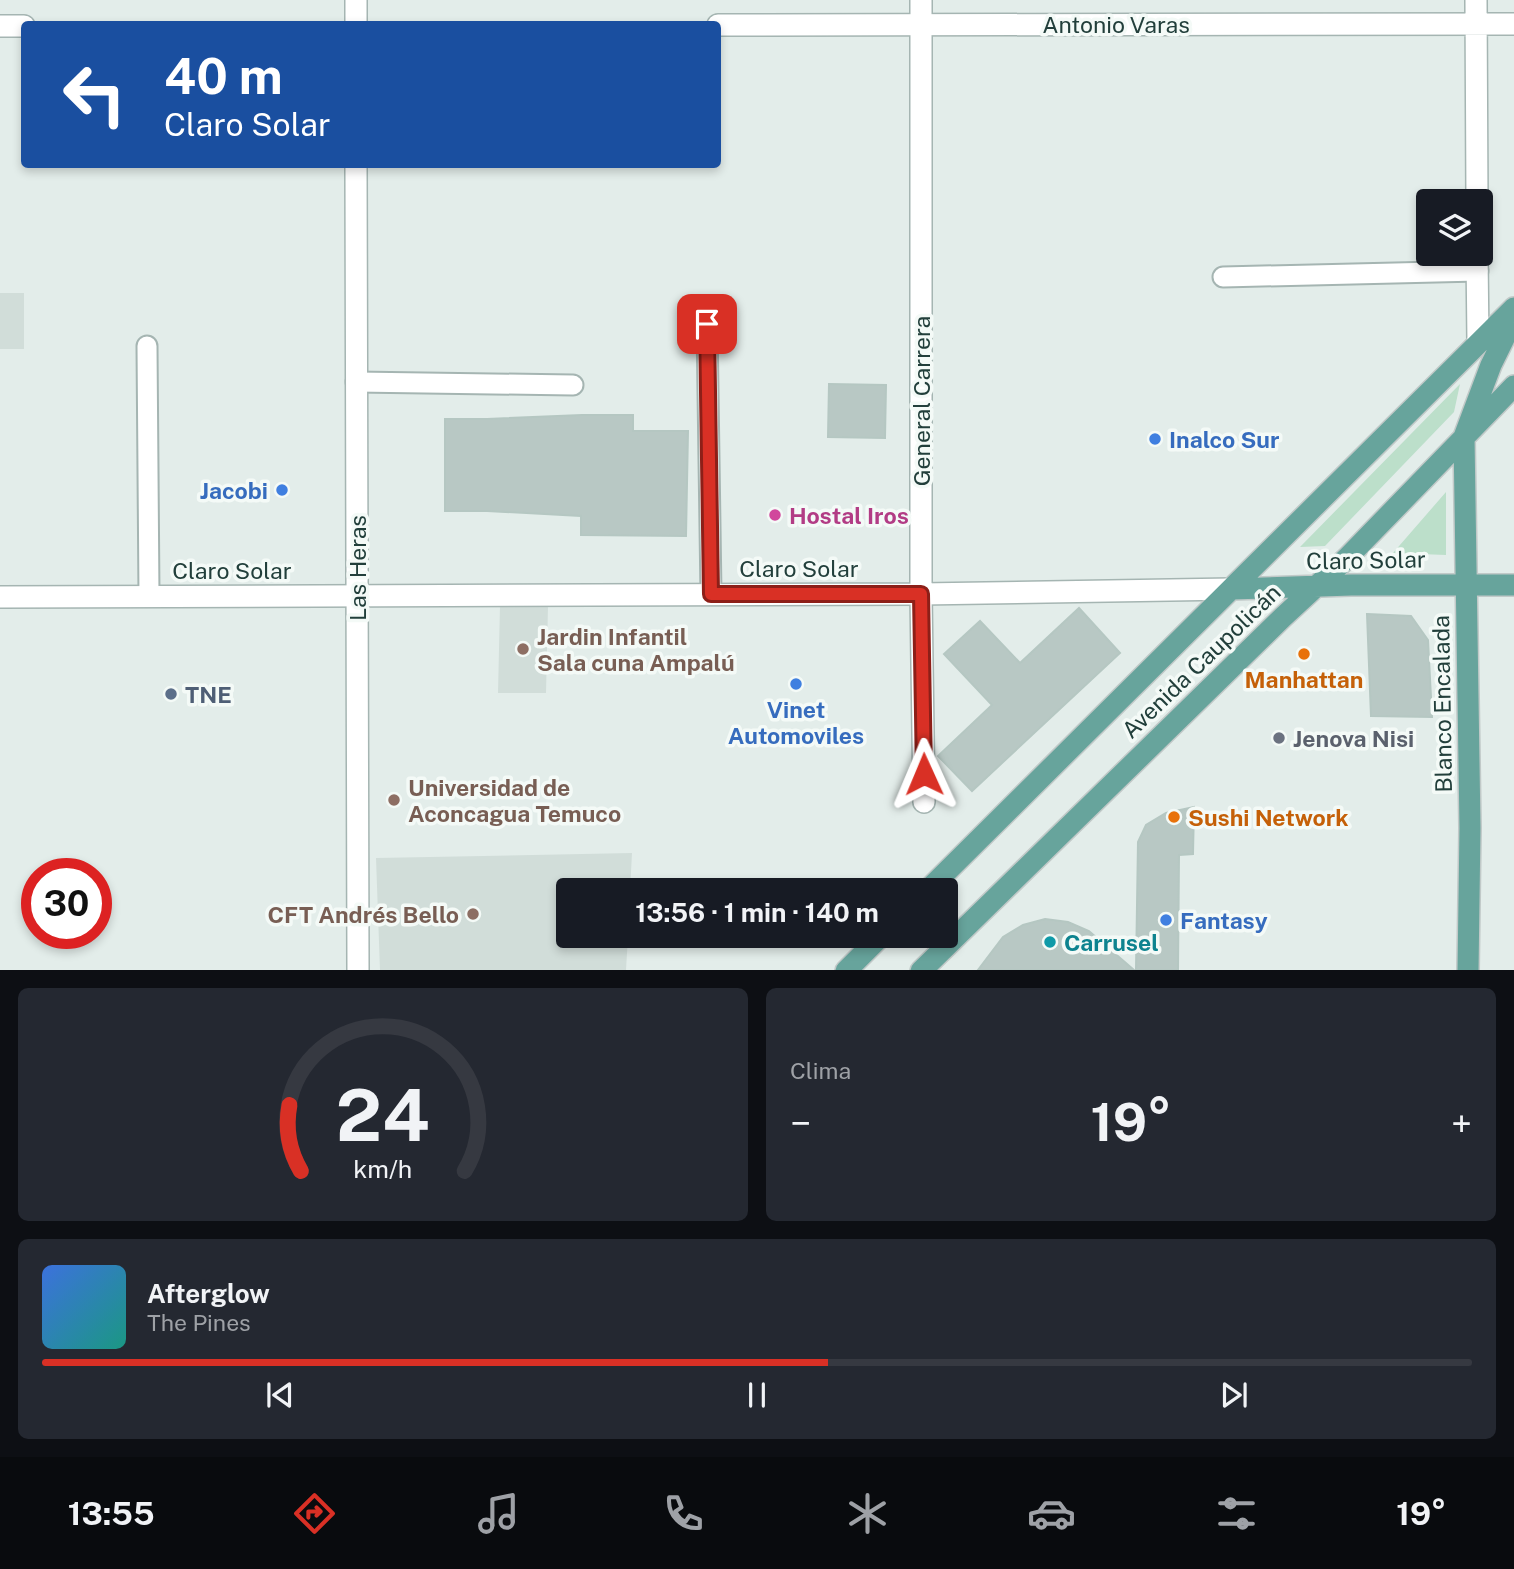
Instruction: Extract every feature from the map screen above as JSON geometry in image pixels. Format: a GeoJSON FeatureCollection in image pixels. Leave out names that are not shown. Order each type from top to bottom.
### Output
{"type":"FeatureCollection","features":[{"type":"Feature","properties":{"kind":"main road","name":"Avenida Caupolicán"},"geometry":{"type":"LineString","coordinates":[[940,878],[1514,308]]}},
{"type":"Feature","properties":{"kind":"main road"},"geometry":{"type":"LineString","coordinates":[[1464,437],[1491,365],[1514,317]]}},
{"type":"Feature","properties":{"kind":"main road","name":"Avenida Caupolicán"},"geometry":{"type":"LineString","coordinates":[[922,970],[1347,558],[1514,386]]}},
{"type":"Feature","properties":{"kind":"main road","name":"Blanco Encalada"},"geometry":{"type":"LineString","coordinates":[[1464,437],[1470,828],[1468,970]]}},
{"type":"Feature","properties":{"kind":"main road","name":"Claro Solar"},"geometry":{"type":"LineString","coordinates":[[1232,589],[1514,585]]}},
{"type":"Feature","properties":{"kind":"main road"},"geometry":{"type":"LineString","coordinates":[[847,970],[869,948]]}},
{"type":"Feature","properties":{"kind":"street"},"geometry":{"type":"LineString","coordinates":[[356,0],[356,21]]}},
{"type":"Feature","properties":{"kind":"street","name":"General Carrera"},"geometry":{"type":"LineString","coordinates":[[921,0],[921,594],[924,802]]}},
{"type":"Feature","properties":{"kind":"street"},"geometry":{"type":"LineString","coordinates":[[1476,0],[1477,189]]}},
{"type":"Feature","properties":{"kind":"street","name":"Antonio Varas"},"geometry":{"type":"LineString","coordinates":[[721,25],[1514,24]]}},
{"type":"Feature","properties":{"kind":"street"},"geometry":{"type":"LineString","coordinates":[[0,26],[21,26]]}},
{"type":"Feature","properties":{"kind":"street","name":"Las Heras"},"geometry":{"type":"LineString","coordinates":[[356,168],[358,970]]}},
{"type":"Feature","properties":{"kind":"street"},"geometry":{"type":"LineString","coordinates":[[1477,266],[1478,343]]}},
{"type":"Feature","properties":{"kind":"street","name":"Claro Solar"},"geometry":{"type":"LineString","coordinates":[[0,597],[921,594],[1232,589]]}},
{"type":"Feature","properties":{"kind":"lane"},"geometry":{"type":"LineString","coordinates":[[1223,277],[1416,266]]}},
{"type":"Feature","properties":{"kind":"lane"},"geometry":{"type":"LineString","coordinates":[[707,324],[711,594]]}},
{"type":"Feature","properties":{"kind":"lane"},"geometry":{"type":"LineString","coordinates":[[147,346],[149,596]]}},
{"type":"Feature","properties":{"kind":"lane"},"geometry":{"type":"LineString","coordinates":[[356,382],[573,385]]}},
{"type":"Feature","properties":{"kind":"shaded area"},"geometry":{"type":"Polygon","coordinates":[[[0,293],[24,293],[24,349],[0,349],[0,293]]]}},
{"type":"Feature","properties":{"kind":"shaded area","name":"Jardin Infantil Sala cuna Ampalú"},"geometry":{"type":"Polygon","coordinates":[[[500,606],[548,606],[546,693],[498,693],[500,606]]]}},
{"type":"Feature","properties":{"kind":"shaded area","name":"CFT Andrés Bello"},"geometry":{"type":"Polygon","coordinates":[[[632,853],[631,878],[556,878],[556,948],[627,948],[626,970],[380,970],[376,858],[632,853]]]}},
{"type":"Feature","properties":{"kind":"green space"},"geometry":{"type":"Polygon","coordinates":[[[1460,384],[1454,412],[1325,546],[1300,547],[1460,384]]]}},
{"type":"Feature","properties":{"kind":"green space"},"geometry":{"type":"Polygon","coordinates":[[[1446,492],[1446,555],[1393,553],[1446,492]]]}},
{"type":"Feature","properties":{"kind":"building"},"geometry":{"type":"Polygon","coordinates":[[[829,384],[886,385],[885,438],[828,437],[829,384]]]}},
{"type":"Feature","properties":{"kind":"building"},"geometry":{"type":"Polygon","coordinates":[[[633,415],[633,431],[688,431],[686,536],[581,535],[581,516],[445,511],[445,419],[633,415]]]}},
{"type":"Feature","properties":{"kind":"building"},"geometry":{"type":"Polygon","coordinates":[[[1079,608],[1120,653],[972,791],[938,756],[992,705],[944,654],[980,621],[1020,663],[1079,608]]]}},
{"type":"Feature","properties":{"kind":"building"},"geometry":{"type":"Polygon","coordinates":[[[1367,614],[1411,616],[1428,640],[1432,717],[1371,716],[1367,614]]]}},
{"type":"Feature","properties":{"kind":"building"},"geometry":{"type":"Polygon","coordinates":[[[1194,807],[1193,854],[1179,855],[1178,970],[1136,970],[1138,842],[1146,825],[1166,813],[1194,807]]]}},
{"type":"Feature","properties":{"kind":"building","name":"Carrusel"},"geometry":{"type":"Polygon","coordinates":[[[1045,919],[1068,922],[1089,931],[1134,970],[978,970],[1003,937],[1023,925],[1045,919]]]}},
{"type":"Feature","properties":{"kind":"place","name":"Inalco Sur"},"geometry":{"type":"Point","coordinates":[1155,439]}},
{"type":"Feature","properties":{"kind":"place","name":"Jacobi"},"geometry":{"type":"Point","coordinates":[282,490]}},
{"type":"Feature","properties":{"kind":"place","name":"Hostal Iros"},"geometry":{"type":"Point","coordinates":[775,515]}},
{"type":"Feature","properties":{"kind":"place","name":"Jardin Infantil Sala cuna Ampalú"},"geometry":{"type":"Point","coordinates":[523,649]}},
{"type":"Feature","properties":{"kind":"place","name":"Manhattan"},"geometry":{"type":"Point","coordinates":[1304,654]}},
{"type":"Feature","properties":{"kind":"place","name":"Vinet Automoviles"},"geometry":{"type":"Point","coordinates":[796,684]}},
{"type":"Feature","properties":{"kind":"place","name":"TNE"},"geometry":{"type":"Point","coordinates":[171,694]}},
{"type":"Feature","properties":{"kind":"place","name":"Jenova Nisi"},"geometry":{"type":"Point","coordinates":[1279,738]}},
{"type":"Feature","properties":{"kind":"place","name":"Universidad de Aconcagua Temuco"},"geometry":{"type":"Point","coordinates":[394,800]}},
{"type":"Feature","properties":{"kind":"place","name":"Sushi Network"},"geometry":{"type":"Point","coordinates":[1174,817]}},
{"type":"Feature","properties":{"kind":"place","name":"CFT Andrés Bello"},"geometry":{"type":"Point","coordinates":[473,914]}},
{"type":"Feature","properties":{"kind":"place","name":"Fantasy"},"geometry":{"type":"Point","coordinates":[1166,920]}},
{"type":"Feature","properties":{"kind":"place","name":"Carrusel"},"geometry":{"type":"Point","coordinates":[1050,942]}},
{"type":"Feature","properties":{"kind":"route"},"geometry":{"type":"LineString","coordinates":[[707,324],[711,594],[921,594],[924,774]]}}]}
